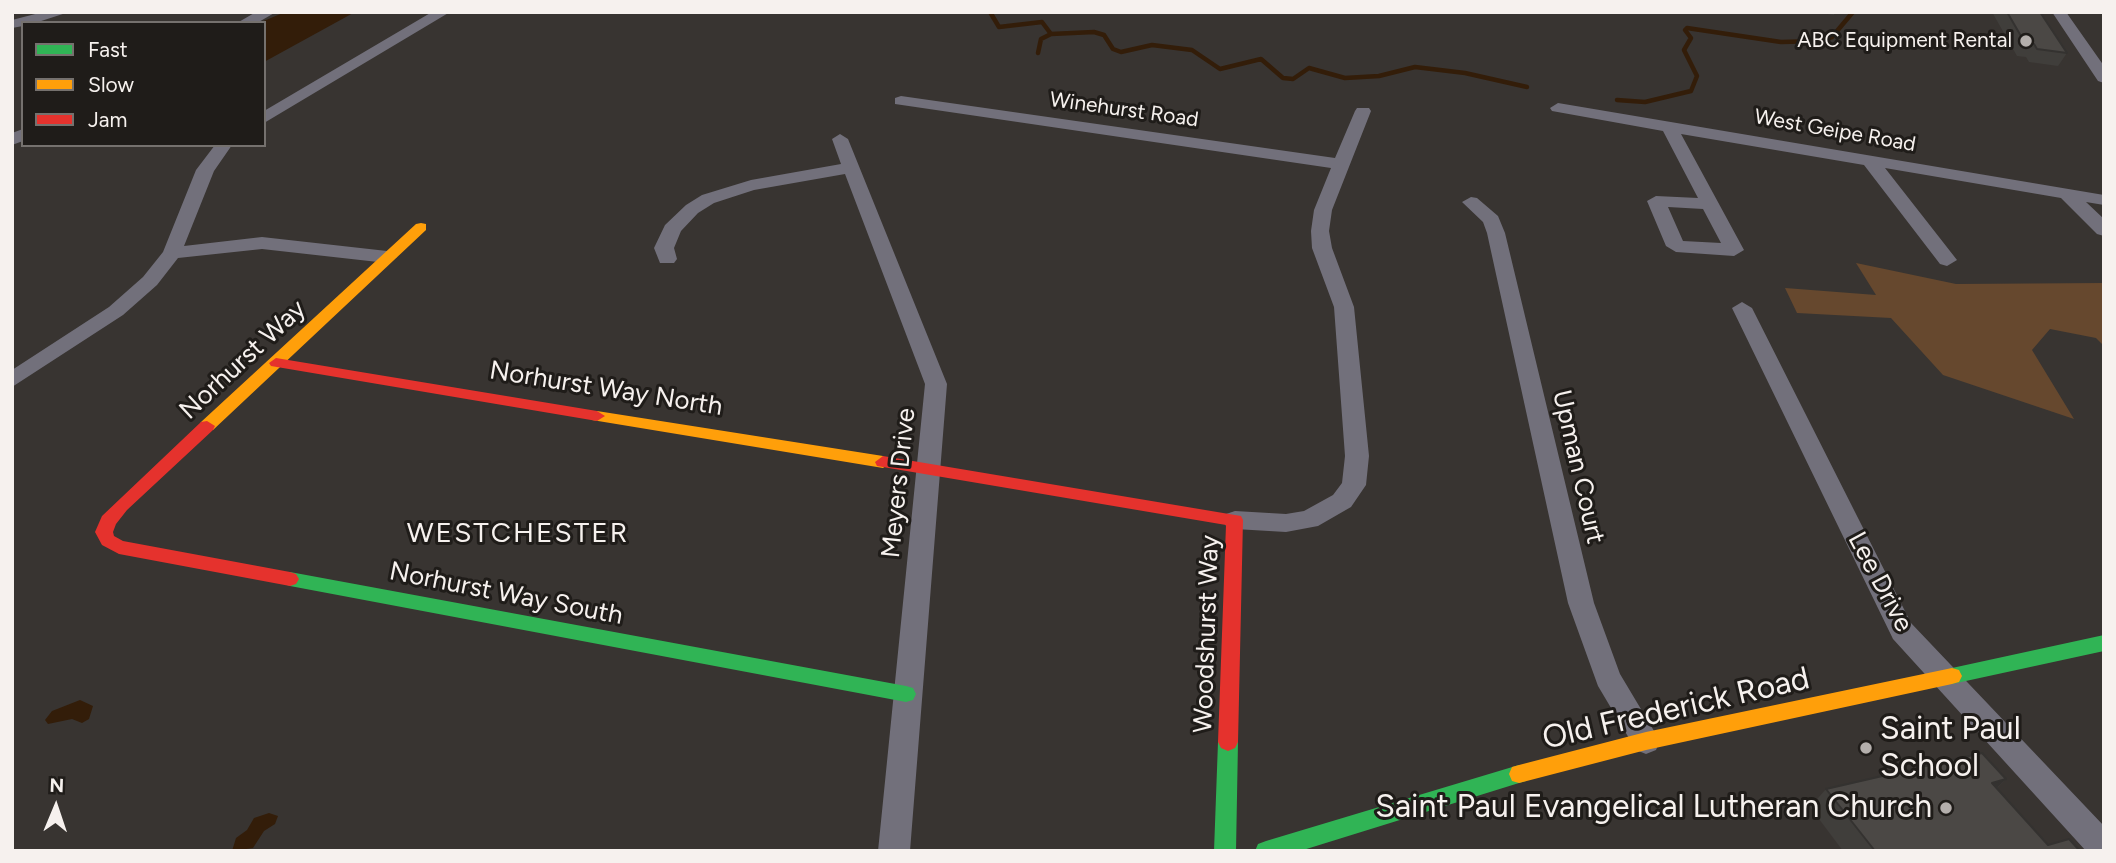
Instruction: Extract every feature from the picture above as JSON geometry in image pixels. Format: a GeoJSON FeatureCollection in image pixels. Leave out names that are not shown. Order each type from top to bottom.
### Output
{"type":"FeatureCollection","features":[{"type":"Feature","properties":{"kind":"street"},"geometry":{"type":"LineString","coordinates":[[24,21],[62,12]]}},
{"type":"Feature","properties":{"kind":"street"},"geometry":{"type":"LineString","coordinates":[[249,21],[269,12]]}},
{"type":"Feature","properties":{"kind":"street"},"geometry":{"type":"LineString","coordinates":[[266,117],[443,12]]}},
{"type":"Feature","properties":{"kind":"street"},"geometry":{"type":"LineString","coordinates":[[2059,12],[2104,78]]}},
{"type":"Feature","properties":{"kind":"street","name":"Winehurst Road"},"geometry":{"type":"LineString","coordinates":[[901,101],[1340,164]]}},
{"type":"Feature","properties":{"kind":"street","name":"West Geipe Road"},"geometry":{"type":"LineString","coordinates":[[1558,108],[2104,200]]}},
{"type":"Feature","properties":{"kind":"street"},"geometry":{"type":"LineString","coordinates":[[1235,520],[1286,523],[1309,520],[1342,501],[1354,485],[1357,456],[1344,306],[1322,248],[1320,231],[1323,210],[1363,111]]}},
{"type":"Feature","properties":{"kind":"street"},"geometry":{"type":"LineString","coordinates":[[1670,126],[1710,204]]}},
{"type":"Feature","properties":{"kind":"street","name":"Meyers Drive"},"geometry":{"type":"LineString","coordinates":[[840,139],[849,169],[936,384],[906,694],[894,851]]}},
{"type":"Feature","properties":{"kind":"street"},"geometry":{"type":"LineString","coordinates":[[12,380],[116,311],[150,281],[172,253],[205,170],[222,147]]}},
{"type":"Feature","properties":{"kind":"street"},"geometry":{"type":"LineString","coordinates":[[1869,160],[1947,260]]}},
{"type":"Feature","properties":{"kind":"street"},"geometry":{"type":"LineString","coordinates":[[667,259],[664,248],[672,229],[692,209],[708,199],[751,185],[849,169]]}},
{"type":"Feature","properties":{"kind":"street"},"geometry":{"type":"LineString","coordinates":[[2067,194],[2104,230]]}},
{"type":"Feature","properties":{"kind":"street","name":"Upman Court"},"geometry":{"type":"LineString","coordinates":[[1471,202],[1491,220],[1496,233],[1581,603],[1608,678],[1646,741]]}},
{"type":"Feature","properties":{"kind":"street","name":"Norhurst Way"},"geometry":{"type":"LineString","coordinates":[[104,532],[108,521],[121,506],[421,227]]}},
{"type":"Feature","properties":{"kind":"street"},"geometry":{"type":"LineString","coordinates":[[172,253],[262,243],[387,257]]}},
{"type":"Feature","properties":{"kind":"street","name":"Lee Drive"},"geometry":{"type":"LineString","coordinates":[[1742,308],[1902,631],[2104,848]]}},
{"type":"Feature","properties":{"kind":"street","name":"Norhurst Way North"},"geometry":{"type":"LineString","coordinates":[[276,363],[928,470]]}},
{"type":"Feature","properties":{"kind":"street","name":"Woodshurst Way"},"geometry":{"type":"LineString","coordinates":[[928,470],[1235,520],[1225,851]]}},
{"type":"Feature","properties":{"kind":"street","name":"Norhurst Way South"},"geometry":{"type":"LineString","coordinates":[[104,532],[108,540],[119,547],[906,694]]}},
{"type":"Feature","properties":{"kind":"street","name":"Old Frederick Road"},"geometry":{"type":"LineString","coordinates":[[1266,851],[1347,839],[1540,768],[1646,741],[2104,643]]}},
{"type":"Feature","properties":{"kind":"shaded area"},"geometry":{"type":"Polygon","coordinates":[[[285,12],[355,12],[266,61],[266,21],[264,21],[285,12]]]}},
{"type":"Feature","properties":{"kind":"shaded area"},"geometry":{"type":"Polygon","coordinates":[[[1856,263],[1956,284],[2104,283],[2104,346],[2096,338],[2050,329],[2032,350],[2074,419],[1943,375],[1891,318],[1797,313],[1785,288],[1876,295],[1856,263]]]}},
{"type":"Feature","properties":{"kind":"shaded area"},"geometry":{"type":"Polygon","coordinates":[[[80,700],[93,706],[89,719],[82,723],[72,719],[48,724],[45,720],[52,711],[80,700]]]}},
{"type":"Feature","properties":{"kind":"shaded area"},"geometry":{"type":"Polygon","coordinates":[[[269,813],[278,816],[275,824],[264,831],[253,848],[232,851],[236,838],[247,830],[254,818],[269,813]]]}},
{"type":"Feature","properties":{"kind":"building"},"geometry":{"type":"Polygon","coordinates":[[[2007,12],[2040,12],[2067,53],[2037,49],[2034,44],[2025,43],[2007,12]]]}},
{"type":"Feature","properties":{"kind":"building"},"geometry":{"type":"Polygon","coordinates":[[[1982,753],[2006,779],[1992,783],[2048,845],[2069,839],[2080,851],[1875,851],[1826,789],[1982,753]]]}},
{"type":"Feature","properties":{"kind":"waterway"},"geometry":{"type":"LineString","coordinates":[[990,12],[999,27],[1042,22],[1051,34]]}},
{"type":"Feature","properties":{"kind":"waterway"},"geometry":{"type":"LineString","coordinates":[[1617,100],[1645,102],[1691,91],[1697,76],[1684,50],[1691,38],[1685,30],[1687,28],[1781,42],[1819,41],[1832,37],[1853,12]]}},
{"type":"Feature","properties":{"kind":"waterway"},"geometry":{"type":"LineString","coordinates":[[1051,34],[1094,32],[1104,35],[1113,49],[1121,52],[1152,45],[1192,50],[1220,69],[1261,59],[1283,78],[1293,79],[1309,68],[1345,78],[1379,76],[1415,67],[1465,73],[1527,87]]}},
{"type":"Feature","properties":{"kind":"waterway"},"geometry":{"type":"LineString","coordinates":[[1038,53],[1041,39],[1051,34]]}},
{"type":"Feature","properties":{"kind":"traffic: fast"},"geometry":{"type":"LineString","coordinates":[[290,579],[906,694]]}},
{"type":"Feature","properties":{"kind":"traffic: fast"},"geometry":{"type":"LineString","coordinates":[[1952,676],[2104,643]]}},
{"type":"Feature","properties":{"kind":"traffic: fast"},"geometry":{"type":"LineString","coordinates":[[1225,851],[1228,742]]}},
{"type":"Feature","properties":{"kind":"traffic: fast"},"geometry":{"type":"LineString","coordinates":[[1266,851],[1519,774]]}},
{"type":"Feature","properties":{"kind":"traffic: slow"},"geometry":{"type":"LineString","coordinates":[[207,426],[421,227]]}},
{"type":"Feature","properties":{"kind":"traffic: slow"},"geometry":{"type":"LineString","coordinates":[[597,416],[883,462]]}},
{"type":"Feature","properties":{"kind":"traffic: slow"},"geometry":{"type":"LineString","coordinates":[[1519,774],[1646,741],[1952,676]]}},
{"type":"Feature","properties":{"kind":"traffic: jam"},"geometry":{"type":"LineString","coordinates":[[276,363],[597,416]]}},
{"type":"Feature","properties":{"kind":"traffic: jam"},"geometry":{"type":"LineString","coordinates":[[207,426],[121,506],[108,521],[104,532],[108,540],[119,547],[290,579]]}},
{"type":"Feature","properties":{"kind":"traffic: jam"},"geometry":{"type":"LineString","coordinates":[[883,462],[1235,520],[1228,742]]}},
{"type":"Feature","properties":{"kind":"place","name":"ABC Equipment Rental"},"geometry":{"type":"Point","coordinates":[2026,41]}},
{"type":"Feature","properties":{"kind":"place","name":"Saint Paul School"},"geometry":{"type":"Point","coordinates":[1866,748]}},
{"type":"Feature","properties":{"kind":"place","name":"Saint Paul Evangelical Lutheran Church"},"geometry":{"type":"Point","coordinates":[1946,808]}},
{"type":"Feature","properties":{"kind":"district","name":"WESTCHESTER"},"geometry":{"type":"Point","coordinates":[518,534]}}]}
